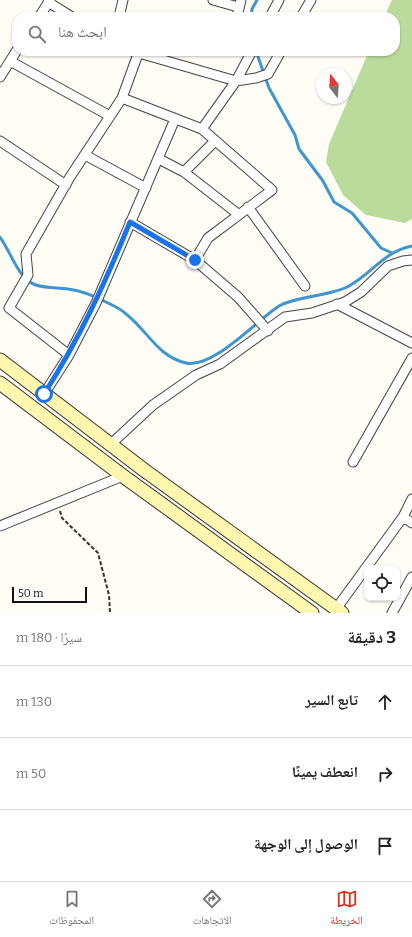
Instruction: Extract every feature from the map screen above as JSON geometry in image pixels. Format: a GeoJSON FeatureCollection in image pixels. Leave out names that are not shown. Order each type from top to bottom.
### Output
{"type":"FeatureCollection","features":[{"type":"Feature","properties":{"kind":"main road"},"geometry":{"type":"LineString","coordinates":[[1,363],[21,376],[339,611]]}},
{"type":"Feature","properties":{"kind":"main road"},"geometry":{"type":"LineString","coordinates":[[21,376],[4,386],[123,476],[312,613]]}},
{"type":"Feature","properties":{"kind":"street"},"geometry":{"type":"LineString","coordinates":[[120,12],[123,0]]}},
{"type":"Feature","properties":{"kind":"street"},"geometry":{"type":"LineString","coordinates":[[213,0],[240,3]]}},
{"type":"Feature","properties":{"kind":"street"},"geometry":{"type":"LineString","coordinates":[[273,12],[279,0]]}},
{"type":"Feature","properties":{"kind":"street"},"geometry":{"type":"LineString","coordinates":[[304,12],[311,0]]}},
{"type":"Feature","properties":{"kind":"street"},"geometry":{"type":"LineString","coordinates":[[42,12],[49,1],[65,12]]}},
{"type":"Feature","properties":{"kind":"street"},"geometry":{"type":"LineString","coordinates":[[0,77],[13,56]]}},
{"type":"Feature","properties":{"kind":"street"},"geometry":{"type":"LineString","coordinates":[[69,355],[9,308],[28,275],[26,254],[66,185],[122,98],[134,56]]}},
{"type":"Feature","properties":{"kind":"street"},"geometry":{"type":"LineString","coordinates":[[149,56],[236,81],[256,78],[268,74],[278,56]]}},
{"type":"Feature","properties":{"kind":"street"},"geometry":{"type":"LineString","coordinates":[[202,129],[236,81],[249,56]]}},
{"type":"Feature","properties":{"kind":"street"},"geometry":{"type":"LineString","coordinates":[[10,61],[110,116]]}},
{"type":"Feature","properties":{"kind":"street"},"geometry":{"type":"LineString","coordinates":[[122,98],[202,129],[272,190],[208,238],[195,260]]}},
{"type":"Feature","properties":{"kind":"street"},"geometry":{"type":"LineString","coordinates":[[44,394],[69,355],[101,293],[175,119]]}},
{"type":"Feature","properties":{"kind":"street"},"geometry":{"type":"LineString","coordinates":[[0,141],[66,185]]}},
{"type":"Feature","properties":{"kind":"street"},"geometry":{"type":"LineString","coordinates":[[184,172],[215,141]]}},
{"type":"Feature","properties":{"kind":"street"},"geometry":{"type":"LineString","coordinates":[[85,155],[146,188]]}},
{"type":"Feature","properties":{"kind":"street"},"geometry":{"type":"LineString","coordinates":[[159,159],[184,172],[238,214]]}},
{"type":"Feature","properties":{"kind":"street"},"geometry":{"type":"LineString","coordinates":[[248,207],[305,286]]}},
{"type":"Feature","properties":{"kind":"street"},"geometry":{"type":"LineString","coordinates":[[130,222],[195,260],[238,297],[266,329]]}},
{"type":"Feature","properties":{"kind":"street"},"geometry":{"type":"LineString","coordinates":[[111,444],[153,405],[196,376],[220,364],[266,329],[285,317],[312,312],[337,304],[361,292],[388,266],[403,261],[412,260]]}},
{"type":"Feature","properties":{"kind":"street"},"geometry":{"type":"LineString","coordinates":[[337,304],[412,343]]}},
{"type":"Feature","properties":{"kind":"street"},"geometry":{"type":"LineString","coordinates":[[353,462],[412,358]]}},
{"type":"Feature","properties":{"kind":"street"},"geometry":{"type":"LineString","coordinates":[[0,526],[123,476]]}},
{"type":"Feature","properties":{"kind":"street"},"geometry":{"type":"LineString","coordinates":[[339,611],[403,517],[412,499]]}},
{"type":"Feature","properties":{"kind":"street"},"geometry":{"type":"LineString","coordinates":[[403,517],[412,523]]}},
{"type":"Feature","properties":{"kind":"street"},"geometry":{"type":"LineString","coordinates":[[392,613],[412,577]]}},
{"type":"Feature","properties":{"kind":"path"},"geometry":{"type":"LineString","coordinates":[[56,503],[62,518],[98,553],[109,595],[110,613]]}},
{"type":"Feature","properties":{"kind":"green space"},"geometry":{"type":"Polygon","coordinates":[[[392,0],[412,0],[412,219],[405,223],[366,215],[343,195],[326,162],[329,144],[346,104],[352,104],[352,91],[367,56],[400,56],[400,12],[386,12],[392,0]]]}},
{"type":"Feature","properties":{"kind":"waterway"},"geometry":{"type":"LineString","coordinates":[[252,12],[257,0]]}},
{"type":"Feature","properties":{"kind":"waterway"},"geometry":{"type":"LineString","coordinates":[[258,56],[269,88],[295,135],[299,149],[323,181],[334,202],[352,213],[381,248],[392,253]]}},
{"type":"Feature","properties":{"kind":"waterway"},"geometry":{"type":"LineString","coordinates":[[0,237],[17,267],[30,282],[43,287],[84,292],[115,306],[133,320],[160,349],[176,360],[186,363],[197,363],[209,359],[234,342],[279,306],[295,300],[333,292],[349,286],[393,253],[412,246]]}},
{"type":"Feature","properties":{"kind":"route"},"geometry":{"type":"LineString","coordinates":[[44,394],[69,355],[96,303],[130,222],[195,260]]}}]}
